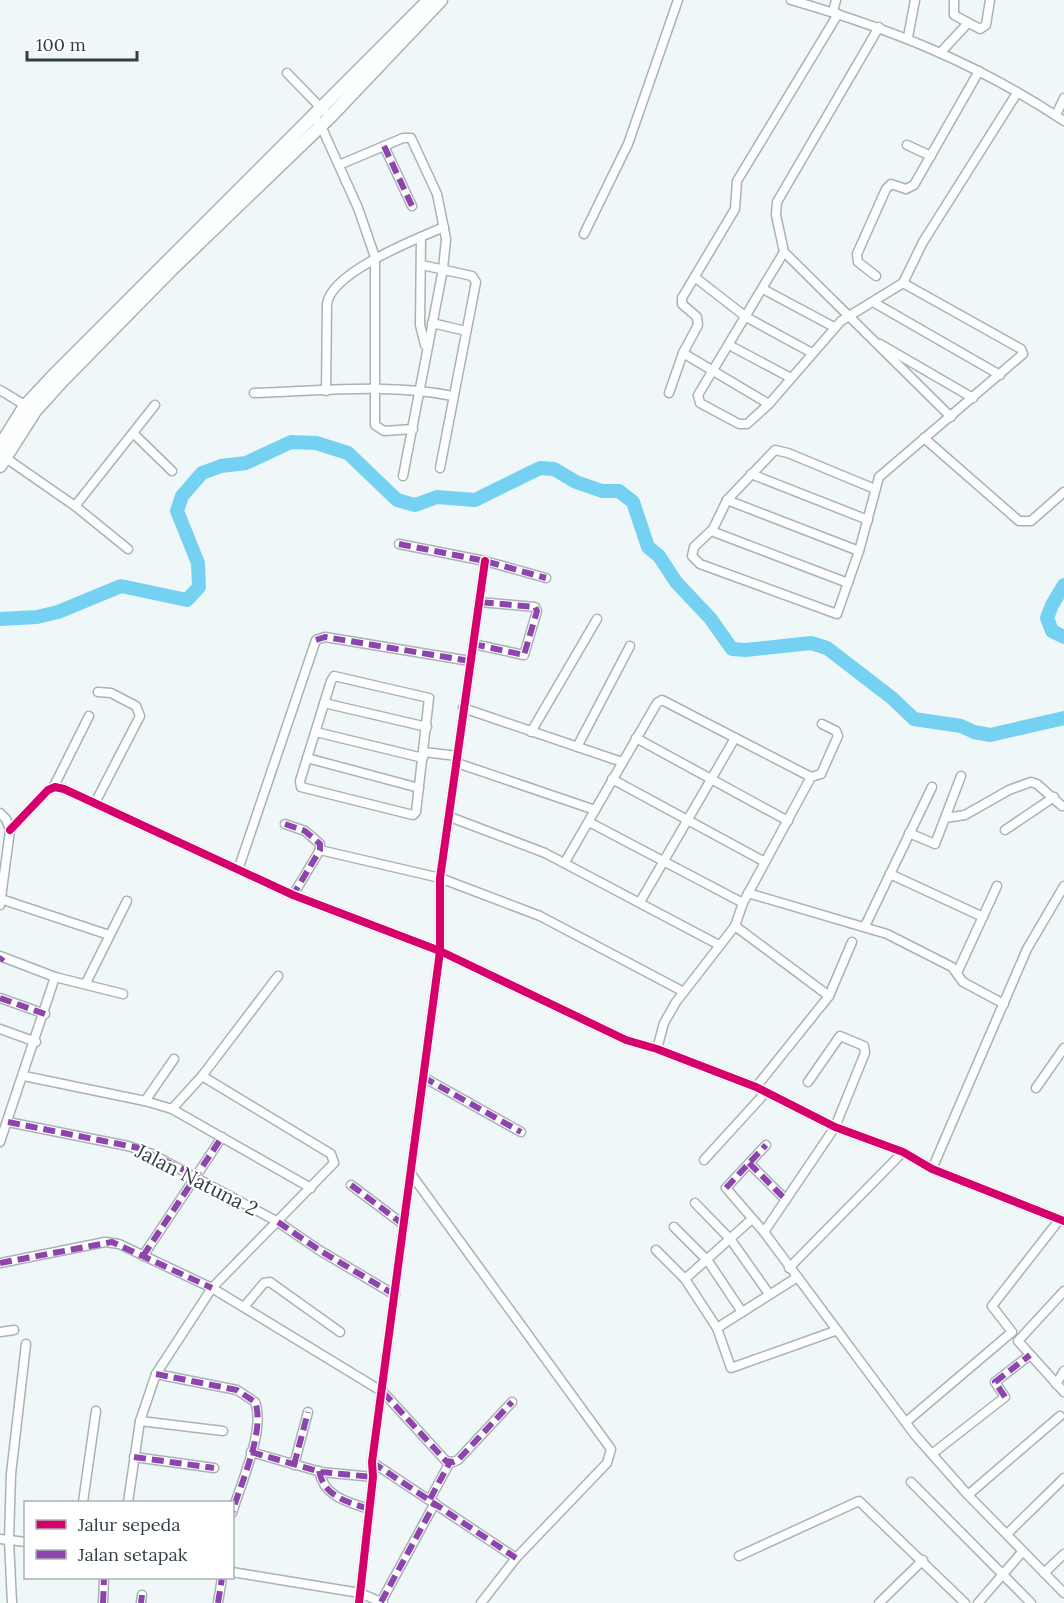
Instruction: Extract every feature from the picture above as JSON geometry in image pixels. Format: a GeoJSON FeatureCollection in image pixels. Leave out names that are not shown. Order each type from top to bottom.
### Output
{"type":"FeatureCollection","features":[{"type":"Feature","properties":{"kind":"highway"},"geometry":{"type":"LineString","coordinates":[[322,117],[429,0]]}},
{"type":"Feature","properties":{"kind":"highway"},"geometry":{"type":"LineString","coordinates":[[2,456],[30,408],[225,210],[441,0]]}},
{"type":"Feature","properties":{"kind":"street"},"geometry":{"type":"LineString","coordinates":[[584,234],[636,126],[678,0]]}},
{"type":"Feature","properties":{"kind":"street"},"geometry":{"type":"LineString","coordinates":[[791,0],[879,27],[942,51],[1060,118],[1064,98]]}},
{"type":"Feature","properties":{"kind":"street"},"geometry":{"type":"LineString","coordinates":[[669,393],[683,352],[698,321],[681,300],[735,209],[737,181],[836,13],[836,0]]}},
{"type":"Feature","properties":{"kind":"street"},"geometry":{"type":"LineString","coordinates":[[908,37],[915,0]]}},
{"type":"Feature","properties":{"kind":"street"},"geometry":{"type":"LineString","coordinates":[[954,0],[954,15],[980,30],[984,27],[990,0]]}},
{"type":"Feature","properties":{"kind":"street"},"geometry":{"type":"LineString","coordinates":[[942,51],[968,23]]}},
{"type":"Feature","properties":{"kind":"street"},"geometry":{"type":"LineString","coordinates":[[879,27],[777,202],[776,215],[784,252],[951,417]]}},
{"type":"Feature","properties":{"kind":"street"},"geometry":{"type":"LineString","coordinates":[[876,276],[858,262],[857,254],[886,189],[891,184],[911,188],[979,71]]}},
{"type":"Feature","properties":{"kind":"street"},"geometry":{"type":"LineString","coordinates":[[287,73],[322,117],[375,257],[375,423],[377,429],[413,429]]}},
{"type":"Feature","properties":{"kind":"street"},"geometry":{"type":"LineString","coordinates":[[784,252],[698,395],[703,405],[745,425],[769,404],[834,327],[848,315],[903,283],[923,242],[1017,93]]}},
{"type":"Feature","properties":{"kind":"street"},"geometry":{"type":"LineString","coordinates":[[339,165],[403,138],[413,140],[437,194],[444,227],[443,269],[403,476]]}},
{"type":"Feature","properties":{"kind":"street"},"geometry":{"type":"LineString","coordinates":[[907,145],[931,156]]}},
{"type":"Feature","properties":{"kind":"street"},"geometry":{"type":"LineString","coordinates":[[384,146],[412,206]]}},
{"type":"Feature","properties":{"kind":"street"},"geometry":{"type":"LineString","coordinates":[[326,391],[328,297],[375,257],[444,227]]}},
{"type":"Feature","properties":{"kind":"street"},"geometry":{"type":"LineString","coordinates":[[421,237],[420,325],[426,349]]}},
{"type":"Feature","properties":{"kind":"street"},"geometry":{"type":"LineString","coordinates":[[422,265],[475,279],[440,468]]}},
{"type":"Feature","properties":{"kind":"street"},"geometry":{"type":"LineString","coordinates":[[696,278],[747,317],[812,353]]}},
{"type":"Feature","properties":{"kind":"street"},"geometry":{"type":"LineString","coordinates":[[875,489],[780,450],[771,452],[727,500],[713,529],[694,547],[692,556],[700,564],[837,614],[859,551],[875,489],[884,473],[1021,356],[1022,350],[903,283]]}},
{"type":"Feature","properties":{"kind":"street"},"geometry":{"type":"LineString","coordinates":[[763,289],[834,327]]}},
{"type":"Feature","properties":{"kind":"street"},"geometry":{"type":"LineString","coordinates":[[873,302],[1000,375]]}},
{"type":"Feature","properties":{"kind":"street"},"geometry":{"type":"LineString","coordinates":[[432,323],[466,331]]}},
{"type":"Feature","properties":{"kind":"street"},"geometry":{"type":"LineString","coordinates":[[869,338],[973,398]]}},
{"type":"Feature","properties":{"kind":"street"},"geometry":{"type":"LineString","coordinates":[[729,345],[791,378]]}},
{"type":"Feature","properties":{"kind":"street"},"geometry":{"type":"LineString","coordinates":[[683,352],[769,404]]}},
{"type":"Feature","properties":{"kind":"street"},"geometry":{"type":"LineString","coordinates":[[254,393],[375,388],[419,389],[453,396]]}},
{"type":"Feature","properties":{"kind":"street"},"geometry":{"type":"LineString","coordinates":[[0,390],[30,408]]}},
{"type":"Feature","properties":{"kind":"street"},"geometry":{"type":"LineString","coordinates":[[75,506],[134,435],[155,405]]}},
{"type":"Feature","properties":{"kind":"street"},"geometry":{"type":"LineString","coordinates":[[134,435],[172,471]]}},
{"type":"Feature","properties":{"kind":"street"},"geometry":{"type":"LineString","coordinates":[[924,438],[1019,521],[1030,521],[1064,492]]}},
{"type":"Feature","properties":{"kind":"street"},"geometry":{"type":"LineString","coordinates":[[2,456],[75,506],[128,549]]}},
{"type":"Feature","properties":{"kind":"street"},"geometry":{"type":"LineString","coordinates":[[751,474],[868,520]]}},
{"type":"Feature","properties":{"kind":"street"},"geometry":{"type":"LineString","coordinates":[[727,500],[859,551]]}},
{"type":"Feature","properties":{"kind":"street"},"geometry":{"type":"LineString","coordinates":[[713,529],[714,532],[848,583]]}},
{"type":"Feature","properties":{"kind":"street"},"geometry":{"type":"LineString","coordinates":[[399,544],[485,561],[546,578]]}},
{"type":"Feature","properties":{"kind":"street"},"geometry":{"type":"LineString","coordinates":[[358,1603],[373,1477],[372,1462],[440,951],[440,878],[485,561]]}},
{"type":"Feature","properties":{"kind":"street"},"geometry":{"type":"LineString","coordinates":[[473,644],[524,655],[537,611],[535,607],[479,602]]}},
{"type":"Feature","properties":{"kind":"street"},"geometry":{"type":"LineString","coordinates":[[531,732],[597,619]]}},
{"type":"Feature","properties":{"kind":"street"},"geometry":{"type":"LineString","coordinates":[[238,870],[316,640],[325,637],[470,662]]}},
{"type":"Feature","properties":{"kind":"street"},"geometry":{"type":"LineString","coordinates":[[577,747],[630,646]]}},
{"type":"Feature","properties":{"kind":"street"},"geometry":{"type":"LineString","coordinates":[[336,676],[424,695],[430,702],[427,727],[416,812],[412,816],[301,787],[300,781],[324,703],[331,681],[336,676]]}},
{"type":"Feature","properties":{"kind":"street"},"geometry":{"type":"LineString","coordinates":[[95,803],[140,716],[136,706],[111,693],[98,692]]}},
{"type":"Feature","properties":{"kind":"street"},"geometry":{"type":"LineString","coordinates":[[565,862],[657,703],[664,700],[811,777],[821,774],[838,736],[838,732],[822,724]]}},
{"type":"Feature","properties":{"kind":"street"},"geometry":{"type":"LineString","coordinates":[[324,703],[427,727]]}},
{"type":"Feature","properties":{"kind":"street"},"geometry":{"type":"LineString","coordinates":[[463,708],[621,762]]}},
{"type":"Feature","properties":{"kind":"street"},"geometry":{"type":"LineString","coordinates":[[53,788],[89,716]]}},
{"type":"Feature","properties":{"kind":"street"},"geometry":{"type":"LineString","coordinates":[[316,732],[457,760],[595,810]]}},
{"type":"Feature","properties":{"kind":"street"},"geometry":{"type":"LineString","coordinates":[[636,738],[788,821]]}},
{"type":"Feature","properties":{"kind":"street"},"geometry":{"type":"LineString","coordinates":[[640,902],[665,863],[735,738]]}},
{"type":"Feature","properties":{"kind":"street"},"geometry":{"type":"LineString","coordinates":[[308,758],[419,788]]}},
{"type":"Feature","properties":{"kind":"street"},"geometry":{"type":"LineString","coordinates":[[657,1049],[664,1023],[684,992],[705,968],[719,945],[735,926],[748,893],[811,777]]}},
{"type":"Feature","properties":{"kind":"street"},"geometry":{"type":"LineString","coordinates":[[909,833],[935,843],[961,777]]}},
{"type":"Feature","properties":{"kind":"street"},"geometry":{"type":"LineString","coordinates":[[612,779],[765,862]]}},
{"type":"Feature","properties":{"kind":"street"},"geometry":{"type":"LineString","coordinates":[[945,818],[965,815],[1009,789],[1031,782],[1054,797],[1063,807]]}},
{"type":"Feature","properties":{"kind":"street"},"geometry":{"type":"LineString","coordinates":[[865,927],[932,787]]}},
{"type":"Feature","properties":{"kind":"street"},"geometry":{"type":"LineString","coordinates":[[10,830],[48,790],[64,789],[293,895],[440,951],[626,1040],[657,1049],[756,1087],[835,1127],[903,1152],[932,1169],[1062,1220],[992,1306],[1018,1341],[1064,1392]]}},
{"type":"Feature","properties":{"kind":"street"},"geometry":{"type":"LineString","coordinates":[[1005,830],[1054,797]]}},
{"type":"Feature","properties":{"kind":"street"},"geometry":{"type":"LineString","coordinates":[[0,813],[6,819],[10,830],[1,902],[109,936]]}},
{"type":"Feature","properties":{"kind":"street"},"geometry":{"type":"LineString","coordinates":[[450,817],[532,847],[565,862],[719,945]]}},
{"type":"Feature","properties":{"kind":"street"},"geometry":{"type":"LineString","coordinates":[[589,822],[743,903]]}},
{"type":"Feature","properties":{"kind":"street"},"geometry":{"type":"LineString","coordinates":[[285,824],[305,831],[318,840],[320,850],[293,895]]}},
{"type":"Feature","properties":{"kind":"street"},"geometry":{"type":"LineString","coordinates":[[320,850],[440,878],[552,921],[684,992]]}},
{"type":"Feature","properties":{"kind":"street"},"geometry":{"type":"LineString","coordinates":[[890,874],[983,917]]}},
{"type":"Feature","properties":{"kind":"street"},"geometry":{"type":"LineString","coordinates":[[957,974],[997,886]]}},
{"type":"Feature","properties":{"kind":"street"},"geometry":{"type":"LineString","coordinates":[[932,1169],[1034,935],[1064,886]]}},
{"type":"Feature","properties":{"kind":"street"},"geometry":{"type":"LineString","coordinates":[[748,893],[865,927],[900,940],[952,967],[963,982],[1004,1004]]}},
{"type":"Feature","properties":{"kind":"street"},"geometry":{"type":"LineString","coordinates":[[86,983],[127,901]]}},
{"type":"Feature","properties":{"kind":"street"},"geometry":{"type":"LineString","coordinates":[[735,926],[829,996]]}},
{"type":"Feature","properties":{"kind":"street"},"geometry":{"type":"LineString","coordinates":[[756,1087],[829,996],[852,942]]}},
{"type":"Feature","properties":{"kind":"street"},"geometry":{"type":"LineString","coordinates":[[1,958],[55,977],[123,993]]}},
{"type":"Feature","properties":{"kind":"street"},"geometry":{"type":"LineString","coordinates":[[172,1109],[202,1076],[278,976]]}},
{"type":"Feature","properties":{"kind":"street"},"geometry":{"type":"LineString","coordinates":[[0,1142],[36,1042],[55,977]]}},
{"type":"Feature","properties":{"kind":"street"},"geometry":{"type":"LineString","coordinates":[[0,998],[45,1014]]}},
{"type":"Feature","properties":{"kind":"street"},"geometry":{"type":"LineString","coordinates":[[0,1029],[36,1042]]}},
{"type":"Feature","properties":{"kind":"street"},"geometry":{"type":"LineString","coordinates":[[764,1232],[835,1127],[865,1053],[864,1046],[843,1036],[838,1037],[808,1082]]}},
{"type":"Feature","properties":{"kind":"street"},"geometry":{"type":"LineString","coordinates":[[1036,1088],[1064,1048]]}},
{"type":"Feature","properties":{"kind":"street"},"geometry":{"type":"LineString","coordinates":[[146,1101],[174,1059]]}},
{"type":"Feature","properties":{"kind":"street"},"geometry":{"type":"LineString","coordinates":[[24,1076],[146,1101],[172,1109],[310,1188]]}},
{"type":"Feature","properties":{"kind":"street"},"geometry":{"type":"LineString","coordinates":[[128,1501],[140,1421],[156,1374],[212,1288],[332,1168],[334,1160],[331,1154],[202,1076]]}},
{"type":"Feature","properties":{"kind":"street"},"geometry":{"type":"LineString","coordinates":[[423,1077],[521,1132]]}},
{"type":"Feature","properties":{"kind":"street"},"geometry":{"type":"LineString","coordinates":[[704,1160],[766,1092]]}},
{"type":"Feature","properties":{"kind":"street","name":"Jalan Natuna 2"},"geometry":{"type":"LineString","coordinates":[[0,1113],[10,1118],[139,1148],[196,1176],[278,1222],[319,1250],[395,1295]]}},
{"type":"Feature","properties":{"kind":"street"},"geometry":{"type":"LineString","coordinates":[[143,1256],[222,1137]]}},
{"type":"Feature","properties":{"kind":"street"},"geometry":{"type":"LineString","coordinates":[[766,1145],[726,1188],[764,1232],[835,1331],[932,1454],[968,1495],[1064,1593]]}},
{"type":"Feature","properties":{"kind":"street"},"geometry":{"type":"LineString","coordinates":[[789,1268],[903,1152]]}},
{"type":"Feature","properties":{"kind":"street"},"geometry":{"type":"LineString","coordinates":[[749,1163],[786,1200]]}},
{"type":"Feature","properties":{"kind":"street"},"geometry":{"type":"LineString","coordinates":[[411,1174],[611,1449],[607,1463],[516,1558],[481,1603]]}},
{"type":"Feature","properties":{"kind":"street"},"geometry":{"type":"LineString","coordinates":[[351,1185],[404,1225]]}},
{"type":"Feature","properties":{"kind":"street"},"geometry":{"type":"LineString","coordinates":[[695,1203],[731,1240],[769,1294]]}},
{"type":"Feature","properties":{"kind":"street"},"geometry":{"type":"LineString","coordinates":[[684,1279],[708,1261],[752,1219]]}},
{"type":"Feature","properties":{"kind":"street"},"geometry":{"type":"LineString","coordinates":[[674,1227],[708,1261],[742,1312]]}},
{"type":"Feature","properties":{"kind":"street"},"geometry":{"type":"LineString","coordinates":[[0,1263],[105,1242],[115,1243],[212,1288],[383,1392],[446,1461],[458,1460],[512,1402]]}},
{"type":"Feature","properties":{"kind":"street"},"geometry":{"type":"LineString","coordinates":[[656,1250],[684,1279],[717,1328],[732,1368],[835,1331]]}},
{"type":"Feature","properties":{"kind":"street"},"geometry":{"type":"LineString","coordinates":[[717,1328],[796,1278]]}},
{"type":"Feature","properties":{"kind":"street"},"geometry":{"type":"LineString","coordinates":[[244,1307],[264,1283],[269,1282],[340,1332]]}},
{"type":"Feature","properties":{"kind":"street"},"geometry":{"type":"LineString","coordinates":[[1018,1341],[1064,1291]]}},
{"type":"Feature","properties":{"kind":"street"},"geometry":{"type":"LineString","coordinates":[[0,1332],[14,1330]]}},
{"type":"Feature","properties":{"kind":"street"},"geometry":{"type":"LineString","coordinates":[[906,1422],[1012,1332]]}},
{"type":"Feature","properties":{"kind":"street"},"geometry":{"type":"LineString","coordinates":[[12,1603],[4,1539],[26,1344]]}},
{"type":"Feature","properties":{"kind":"street"},"geometry":{"type":"LineString","coordinates":[[932,1454],[1005,1397],[994,1382],[1030,1355]]}},
{"type":"Feature","properties":{"kind":"street"},"geometry":{"type":"LineString","coordinates":[[1056,1384],[1064,1371]]}},
{"type":"Feature","properties":{"kind":"street"},"geometry":{"type":"LineString","coordinates":[[156,1374],[237,1390],[255,1402],[258,1413],[251,1452],[234,1507]]}},
{"type":"Feature","properties":{"kind":"street"},"geometry":{"type":"LineString","coordinates":[[83,1501],[96,1411]]}},
{"type":"Feature","properties":{"kind":"street"},"geometry":{"type":"LineString","coordinates":[[294,1465],[308,1412]]}},
{"type":"Feature","properties":{"kind":"street"},"geometry":{"type":"LineString","coordinates":[[968,1495],[1060,1416]]}},
{"type":"Feature","properties":{"kind":"street"},"geometry":{"type":"LineString","coordinates":[[140,1421],[224,1431]]}},
{"type":"Feature","properties":{"kind":"street"},"geometry":{"type":"LineString","coordinates":[[251,1452],[319,1471],[373,1477]]}},
{"type":"Feature","properties":{"kind":"street"},"geometry":{"type":"LineString","coordinates":[[134,1457],[214,1468]]}},
{"type":"Feature","properties":{"kind":"street"},"geometry":{"type":"LineString","coordinates":[[372,1462],[516,1558]]}},
{"type":"Feature","properties":{"kind":"street"},"geometry":{"type":"LineString","coordinates":[[234,1572],[360,1593],[382,1603],[450,1462]]}},
{"type":"Feature","properties":{"kind":"street"},"geometry":{"type":"LineString","coordinates":[[319,1471],[321,1479],[334,1496],[369,1509]]}},
{"type":"Feature","properties":{"kind":"street"},"geometry":{"type":"LineString","coordinates":[[1007,1534],[1064,1478]]}},
{"type":"Feature","properties":{"kind":"street"},"geometry":{"type":"LineString","coordinates":[[911,1482],[1031,1603]]}},
{"type":"Feature","properties":{"kind":"street"},"geometry":{"type":"LineString","coordinates":[[739,1556],[859,1502],[923,1560],[965,1603]]}},
{"type":"Feature","properties":{"kind":"street"},"geometry":{"type":"LineString","coordinates":[[4,1539],[24,1542]]}},
{"type":"Feature","properties":{"kind":"street"},"geometry":{"type":"LineString","coordinates":[[978,1603],[1023,1551]]}},
{"type":"Feature","properties":{"kind":"street"},"geometry":{"type":"LineString","coordinates":[[1044,1573],[1064,1554]]}},
{"type":"Feature","properties":{"kind":"street"},"geometry":{"type":"LineString","coordinates":[[879,1603],[923,1560]]}},
{"type":"Feature","properties":{"kind":"street"},"geometry":{"type":"LineString","coordinates":[[103,1603],[104,1579]]}},
{"type":"Feature","properties":{"kind":"street"},"geometry":{"type":"LineString","coordinates":[[218,1603],[222,1579]]}},
{"type":"Feature","properties":{"kind":"waterway"},"geometry":{"type":"LineString","coordinates":[[0,619],[37,617],[58,612],[121,586],[187,600],[199,587],[198,563],[177,511],[182,496],[202,473],[221,466],[246,463],[291,442],[316,443],[348,453],[397,500],[415,505],[437,497],[475,500],[540,468],[554,469],[576,482],[602,491],[619,491],[633,502],[648,547],[659,556],[676,582],[710,618],[732,649],[746,650],[811,643],[827,648],[892,698],[914,719],[961,726],[974,732],[990,735],[1064,718]]}},
{"type":"Feature","properties":{"kind":"waterway"},"geometry":{"type":"LineString","coordinates":[[1064,585],[1047,618],[1052,631],[1064,637]]}},
{"type":"Feature","properties":{"kind":"marked path"},"geometry":{"type":"LineString","coordinates":[[384,146],[412,206]]}},
{"type":"Feature","properties":{"kind":"marked path"},"geometry":{"type":"LineString","coordinates":[[399,544],[485,561],[546,578]]}},
{"type":"Feature","properties":{"kind":"marked path"},"geometry":{"type":"LineString","coordinates":[[473,644],[524,655],[537,611],[535,607],[479,602]]}},
{"type":"Feature","properties":{"kind":"marked path"},"geometry":{"type":"LineString","coordinates":[[316,640],[325,637],[470,661]]}},
{"type":"Feature","properties":{"kind":"marked path"},"geometry":{"type":"LineString","coordinates":[[285,824],[305,831],[320,844],[320,850],[293,895]]}},
{"type":"Feature","properties":{"kind":"marked path"},"geometry":{"type":"LineString","coordinates":[[0,961],[3,957]]}},
{"type":"Feature","properties":{"kind":"marked path"},"geometry":{"type":"LineString","coordinates":[[0,998],[45,1014]]}},
{"type":"Feature","properties":{"kind":"marked path"},"geometry":{"type":"LineString","coordinates":[[423,1077],[521,1132]]}},
{"type":"Feature","properties":{"kind":"marked path"},"geometry":{"type":"LineString","coordinates":[[8,1122],[139,1148],[196,1176]]}},
{"type":"Feature","properties":{"kind":"marked path"},"geometry":{"type":"LineString","coordinates":[[143,1256],[222,1137]]}},
{"type":"Feature","properties":{"kind":"marked path"},"geometry":{"type":"LineString","coordinates":[[726,1188],[766,1145]]}},
{"type":"Feature","properties":{"kind":"marked path"},"geometry":{"type":"LineString","coordinates":[[749,1163],[786,1200]]}},
{"type":"Feature","properties":{"kind":"marked path"},"geometry":{"type":"LineString","coordinates":[[351,1185],[404,1225]]}},
{"type":"Feature","properties":{"kind":"marked path"},"geometry":{"type":"LineString","coordinates":[[278,1222],[319,1250],[395,1295]]}},
{"type":"Feature","properties":{"kind":"marked path"},"geometry":{"type":"LineString","coordinates":[[0,1263],[112,1242],[212,1288]]}},
{"type":"Feature","properties":{"kind":"marked path"},"geometry":{"type":"LineString","coordinates":[[1005,1397],[995,1382],[1030,1355]]}},
{"type":"Feature","properties":{"kind":"marked path"},"geometry":{"type":"LineString","coordinates":[[156,1374],[237,1390],[255,1402],[257,1414],[255,1442],[234,1507]]}},
{"type":"Feature","properties":{"kind":"marked path"},"geometry":{"type":"LineString","coordinates":[[383,1392],[446,1461],[453,1462],[458,1460],[512,1402]]}},
{"type":"Feature","properties":{"kind":"marked path"},"geometry":{"type":"LineString","coordinates":[[294,1465],[308,1412]]}},
{"type":"Feature","properties":{"kind":"marked path"},"geometry":{"type":"LineString","coordinates":[[251,1452],[321,1472],[373,1477]]}},
{"type":"Feature","properties":{"kind":"marked path"},"geometry":{"type":"LineString","coordinates":[[134,1457],[214,1468]]}},
{"type":"Feature","properties":{"kind":"marked path"},"geometry":{"type":"LineString","coordinates":[[372,1462],[516,1558]]}},
{"type":"Feature","properties":{"kind":"marked path"},"geometry":{"type":"LineString","coordinates":[[430,1499],[450,1462]]}},
{"type":"Feature","properties":{"kind":"marked path"},"geometry":{"type":"LineString","coordinates":[[319,1471],[331,1493],[345,1501],[369,1509]]}},
{"type":"Feature","properties":{"kind":"marked path"},"geometry":{"type":"LineString","coordinates":[[381,1602],[435,1503]]}},
{"type":"Feature","properties":{"kind":"marked path"},"geometry":{"type":"LineString","coordinates":[[103,1603],[104,1579]]}},
{"type":"Feature","properties":{"kind":"marked path"},"geometry":{"type":"LineString","coordinates":[[218,1603],[222,1579]]}},
{"type":"Feature","properties":{"kind":"marked path"},"geometry":{"type":"LineString","coordinates":[[141,1603],[142,1595]]}},
{"type":"Feature","properties":{"kind":"cycle path"},"geometry":{"type":"LineString","coordinates":[[359,1603],[373,1477],[372,1462],[440,951],[440,878],[485,561]]}},
{"type":"Feature","properties":{"kind":"cycle path"},"geometry":{"type":"LineString","coordinates":[[10,830],[48,790],[55,787],[64,789],[293,895],[440,951],[626,1040],[657,1049],[756,1087],[835,1127],[903,1152],[932,1169],[1064,1221]]}}]}
